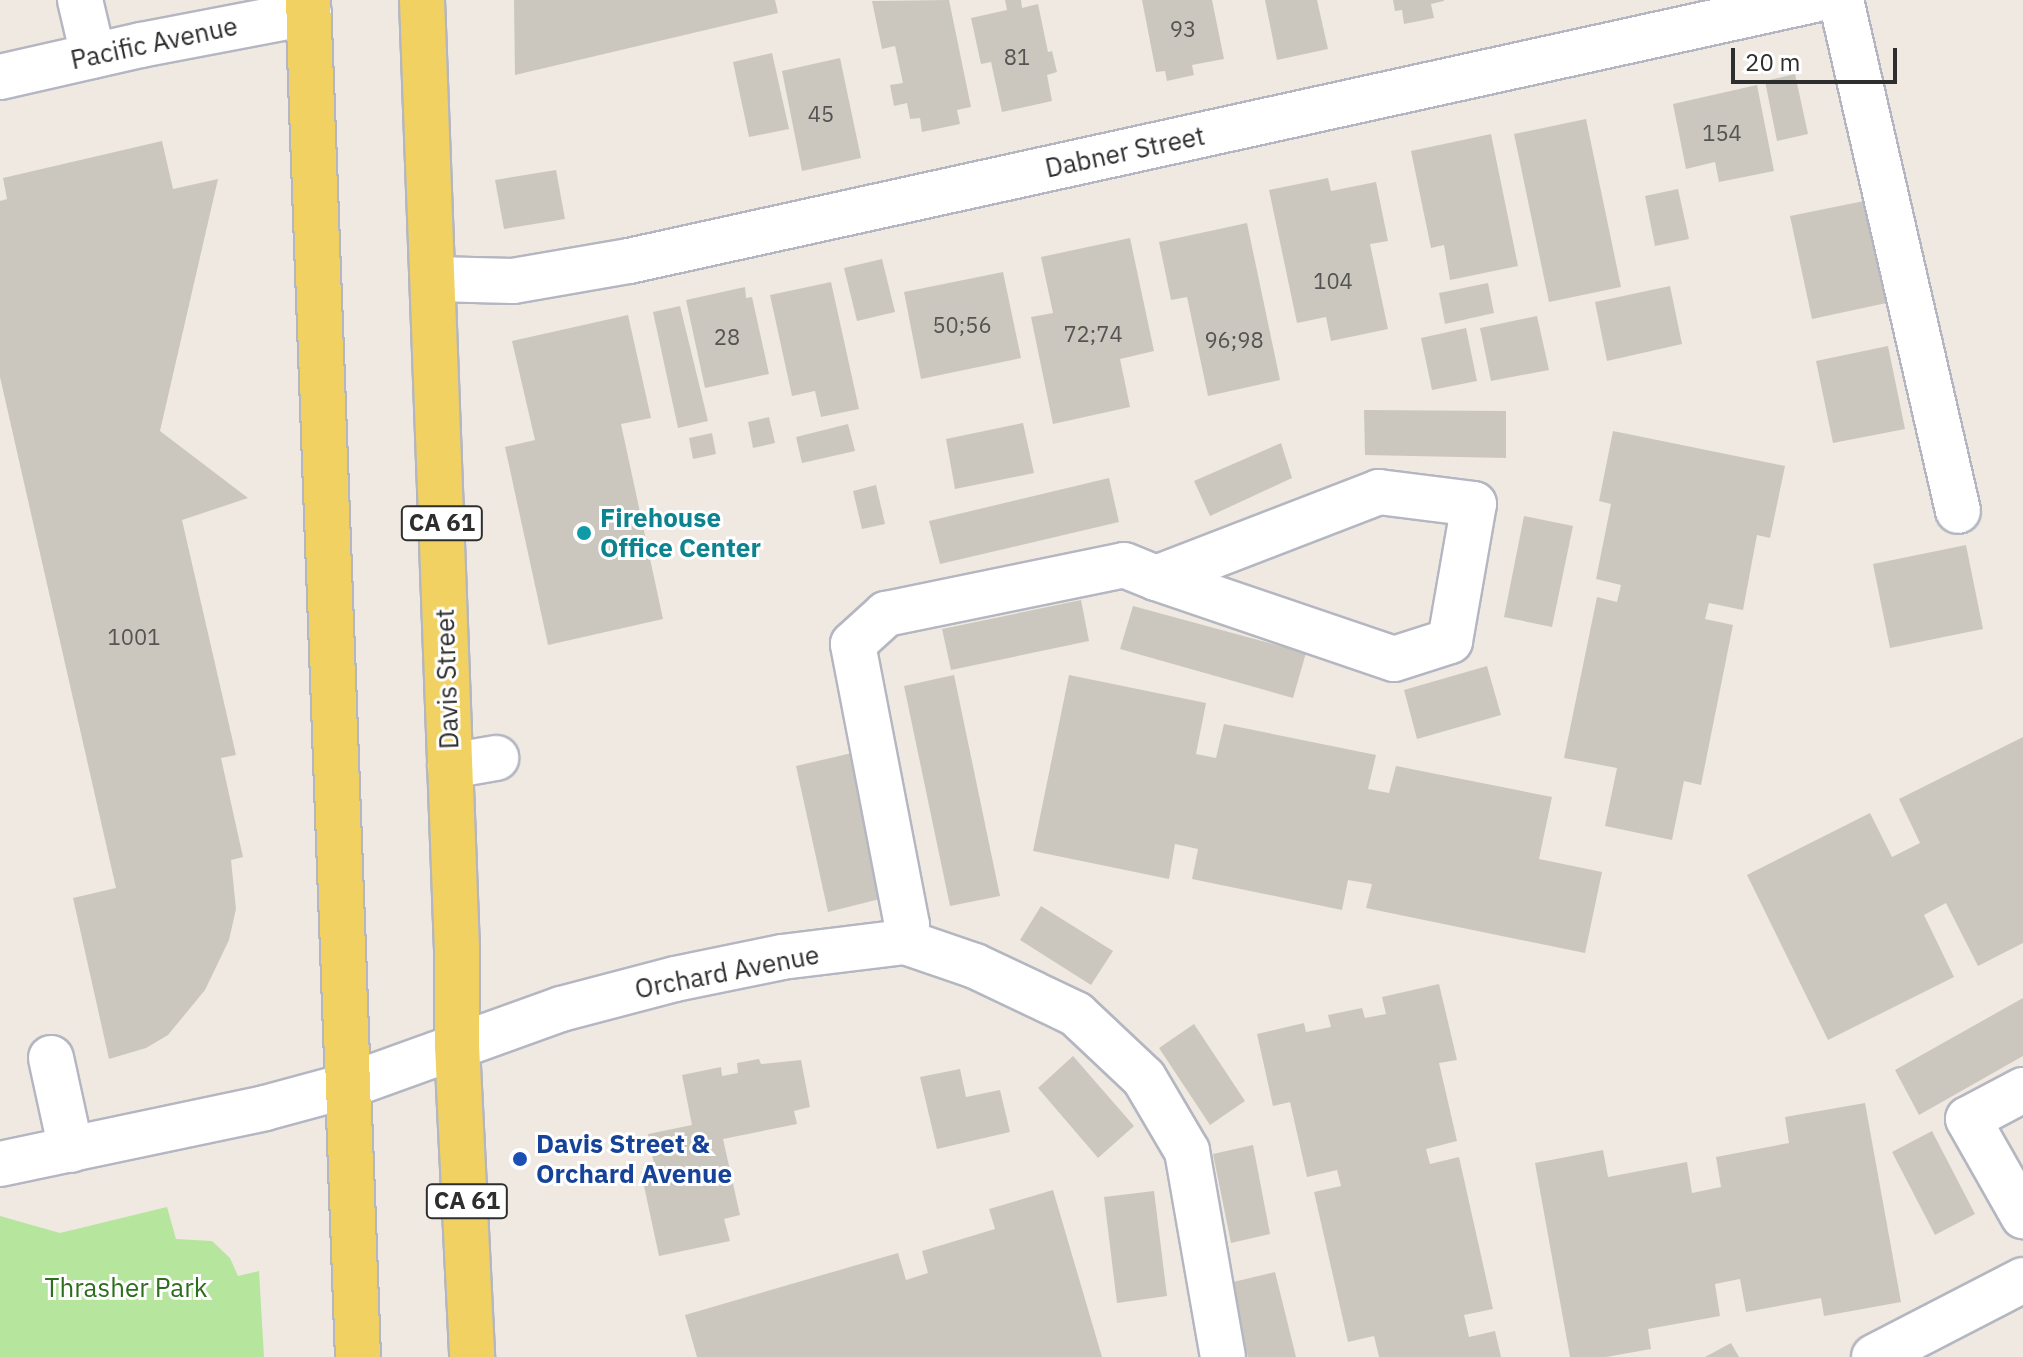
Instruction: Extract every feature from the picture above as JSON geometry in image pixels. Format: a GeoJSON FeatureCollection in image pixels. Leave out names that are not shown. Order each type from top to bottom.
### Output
{"type":"FeatureCollection","features":[{"type":"Feature","properties":{"kind":"main road","name":"Davis Street"},"geometry":{"type":"LineString","coordinates":[[422,0],[434,279],[457,1046],[472,1357]]}},
{"type":"Feature","properties":{"kind":"main road"},"geometry":{"type":"LineString","coordinates":[[309,6],[358,1357]]}},
{"type":"Feature","properties":{"kind":"street"},"geometry":{"type":"LineString","coordinates":[[80,0],[93,55]]}},
{"type":"Feature","properties":{"kind":"street","name":"Dabner Street"},"geometry":{"type":"LineString","coordinates":[[434,279],[513,281],[629,261],[1814,0]]}},
{"type":"Feature","properties":{"kind":"street"},"geometry":{"type":"LineString","coordinates":[[1841,0],[1958,511]]}},
{"type":"Feature","properties":{"kind":"street","name":"Pacific Avenue"},"geometry":{"type":"LineString","coordinates":[[0,77],[309,6]]}},
{"type":"Feature","properties":{"kind":"street"},"geometry":{"type":"LineString","coordinates":[[905,942],[907,925],[853,644],[886,614],[1124,565],[1156,578],[1394,659],[1450,641],[1474,504],[1379,492],[1156,578]]}},
{"type":"Feature","properties":{"kind":"street"},"geometry":{"type":"LineString","coordinates":[[450,766],[496,758]]}},
{"type":"Feature","properties":{"kind":"street","name":"Orchard Avenue"},"geometry":{"type":"LineString","coordinates":[[0,1164],[350,1085],[561,1009],[675,979],[782,957],[905,942],[975,966],[1076,1014],[1144,1078],[1187,1151],[1223,1357]]}},
{"type":"Feature","properties":{"kind":"street"},"geometry":{"type":"LineString","coordinates":[[51,1058],[71,1150]]}},
{"type":"Feature","properties":{"kind":"street"},"geometry":{"type":"LineString","coordinates":[[2023,1090],[1968,1119],[2023,1216]]}},
{"type":"Feature","properties":{"kind":"street"},"geometry":{"type":"LineString","coordinates":[[1874,1357],[2023,1280]]}},
{"type":"Feature","properties":{"kind":"green space","name":"Thrasher Park"},"geometry":{"type":"Polygon","coordinates":[[[167,1207],[176,1239],[212,1241],[230,1258],[238,1276],[259,1271],[264,1357],[0,1357],[0,1216],[60,1233],[167,1207]]]}},
{"type":"Feature","properties":{"kind":"building"},"geometry":{"type":"Polygon","coordinates":[[[514,0],[775,0],[778,13],[515,75],[514,0]]]}},
{"type":"Feature","properties":{"kind":"building"},"geometry":{"type":"Polygon","coordinates":[[[949,0],[971,107],[957,110],[960,124],[922,132],[920,118],[910,119],[907,103],[894,106],[890,85],[903,83],[895,46],[882,49],[872,1],[949,0]]]}},
{"type":"Feature","properties":{"kind":"building"},"geometry":{"type":"Polygon","coordinates":[[[1005,0],[1021,0],[1022,8],[1038,4],[1048,52],[1052,51],[1057,72],[1047,75],[1052,101],[1002,112],[991,62],[981,64],[971,18],[1007,10],[1005,0]]]}},
{"type":"Feature","properties":{"kind":"building"},"geometry":{"type":"Polygon","coordinates":[[[1142,0],[1212,0],[1224,59],[1192,65],[1194,75],[1167,81],[1165,71],[1156,72],[1142,0]]]}},
{"type":"Feature","properties":{"kind":"building"},"geometry":{"type":"Polygon","coordinates":[[[1265,0],[1317,0],[1328,49],[1277,60],[1265,0]]]}},
{"type":"Feature","properties":{"kind":"building"},"geometry":{"type":"Polygon","coordinates":[[[1393,0],[1444,1],[1431,4],[1434,18],[1404,24],[1402,10],[1395,11],[1393,0]]]}},
{"type":"Feature","properties":{"kind":"building"},"geometry":{"type":"Polygon","coordinates":[[[772,53],[789,129],[749,137],[733,62],[772,53]]]}},
{"type":"Feature","properties":{"kind":"building"},"geometry":{"type":"Polygon","coordinates":[[[840,58],[861,158],[802,171],[782,71],[840,58]]]}},
{"type":"Feature","properties":{"kind":"building"},"geometry":{"type":"Polygon","coordinates":[[[1795,74],[1808,134],[1777,141],[1765,81],[1795,74]]]}},
{"type":"Feature","properties":{"kind":"building"},"geometry":{"type":"Polygon","coordinates":[[[1757,85],[1774,171],[1719,182],[1715,162],[1686,169],[1673,104],[1757,85]]]}},
{"type":"Feature","properties":{"kind":"building"},"geometry":{"type":"Polygon","coordinates":[[[1586,119],[1621,287],[1549,302],[1514,134],[1586,119]]]}},
{"type":"Feature","properties":{"kind":"building"},"geometry":{"type":"Polygon","coordinates":[[[1491,134],[1518,266],[1450,280],[1444,245],[1431,248],[1411,151],[1491,134]]]}},
{"type":"Feature","properties":{"kind":"building"},"geometry":{"type":"Polygon","coordinates":[[[162,141],[173,189],[218,179],[160,431],[248,498],[182,520],[236,755],[221,758],[243,857],[231,860],[236,909],[229,940],[205,990],[168,1035],[146,1048],[109,1059],[73,898],[116,888],[0,377],[0,201],[7,199],[3,178],[162,141]]]}},
{"type":"Feature","properties":{"kind":"building"},"geometry":{"type":"Polygon","coordinates":[[[556,170],[565,219],[504,229],[495,180],[556,170]]]}},
{"type":"Feature","properties":{"kind":"building"},"geometry":{"type":"Polygon","coordinates":[[[1328,178],[1331,191],[1376,182],[1388,241],[1370,244],[1388,329],[1331,341],[1326,317],[1297,323],[1269,190],[1328,178]]]}},
{"type":"Feature","properties":{"kind":"building"},"geometry":{"type":"Polygon","coordinates":[[[1678,189],[1689,239],[1655,246],[1645,196],[1678,189]]]}},
{"type":"Feature","properties":{"kind":"building"},"geometry":{"type":"Polygon","coordinates":[[[1869,200],[1891,302],[1812,319],[1790,216],[1869,200]]]}},
{"type":"Feature","properties":{"kind":"building"},"geometry":{"type":"Polygon","coordinates":[[[1247,223],[1280,380],[1208,396],[1187,297],[1171,300],[1159,242],[1247,223]]]}},
{"type":"Feature","properties":{"kind":"building"},"geometry":{"type":"Polygon","coordinates":[[[1130,238],[1154,351],[1120,359],[1130,407],[1053,424],[1031,317],[1053,313],[1041,257],[1130,238]]]}},
{"type":"Feature","properties":{"kind":"building"},"geometry":{"type":"Polygon","coordinates":[[[882,259],[895,312],[857,321],[844,268],[882,259]]]}},
{"type":"Feature","properties":{"kind":"building"},"geometry":{"type":"Polygon","coordinates":[[[1003,272],[1021,358],[921,379],[904,292],[1003,272]]]}},
{"type":"Feature","properties":{"kind":"building"},"geometry":{"type":"Polygon","coordinates":[[[831,282],[859,409],[821,417],[815,391],[792,396],[770,295],[831,282]]]}},
{"type":"Feature","properties":{"kind":"building"},"geometry":{"type":"Polygon","coordinates":[[[1488,283],[1494,313],[1445,324],[1439,293],[1488,283]]]}},
{"type":"Feature","properties":{"kind":"building"},"geometry":{"type":"Polygon","coordinates":[[[1670,286],[1682,344],[1607,361],[1595,302],[1670,286]]]}},
{"type":"Feature","properties":{"kind":"building"},"geometry":{"type":"Polygon","coordinates":[[[745,287],[746,298],[752,297],[769,374],[705,388],[686,300],[745,287]]]}},
{"type":"Feature","properties":{"kind":"building"},"geometry":{"type":"Polygon","coordinates":[[[680,306],[708,421],[678,428],[653,312],[680,306]]]}},
{"type":"Feature","properties":{"kind":"building","name":"Firehouse Office Center"},"geometry":{"type":"Polygon","coordinates":[[[628,315],[651,418],[621,424],[663,619],[548,645],[505,447],[535,440],[512,341],[628,315]]]}},
{"type":"Feature","properties":{"kind":"building"},"geometry":{"type":"Polygon","coordinates":[[[1537,316],[1549,370],[1491,381],[1480,328],[1537,316]]]}},
{"type":"Feature","properties":{"kind":"building"},"geometry":{"type":"Polygon","coordinates":[[[1466,328],[1477,381],[1432,390],[1421,338],[1466,328]]]}},
{"type":"Feature","properties":{"kind":"building"},"geometry":{"type":"Polygon","coordinates":[[[1888,346],[1905,429],[1833,443],[1816,361],[1888,346]]]}},
{"type":"Feature","properties":{"kind":"building"},"geometry":{"type":"Polygon","coordinates":[[[1364,410],[1506,411],[1506,458],[1365,455],[1364,410]]]}},
{"type":"Feature","properties":{"kind":"building"},"geometry":{"type":"Polygon","coordinates":[[[769,417],[775,443],[753,448],[748,422],[769,417]]]}},
{"type":"Feature","properties":{"kind":"building"},"geometry":{"type":"Polygon","coordinates":[[[1023,423],[1034,473],[955,489],[946,439],[1023,423]]]}},
{"type":"Feature","properties":{"kind":"building"},"geometry":{"type":"Polygon","coordinates":[[[848,424],[855,451],[802,463],[796,437],[848,424]]]}},
{"type":"Feature","properties":{"kind":"building"},"geometry":{"type":"Polygon","coordinates":[[[1613,431],[1785,466],[1770,538],[1757,535],[1743,610],[1709,603],[1705,619],[1733,625],[1701,785],[1684,781],[1672,840],[1605,826],[1617,768],[1564,758],[1597,597],[1617,602],[1621,585],[1596,579],[1611,504],[1599,501],[1613,431]]]}},
{"type":"Feature","properties":{"kind":"building"},"geometry":{"type":"Polygon","coordinates":[[[712,433],[716,454],[693,459],[689,438],[712,433]]]}},
{"type":"Feature","properties":{"kind":"building"},"geometry":{"type":"Polygon","coordinates":[[[1281,443],[1292,478],[1210,516],[1194,481],[1281,443]]]}},
{"type":"Feature","properties":{"kind":"building"},"geometry":{"type":"Polygon","coordinates":[[[1109,478],[1119,522],[940,564],[929,521],[1109,478]]]}},
{"type":"Feature","properties":{"kind":"building"},"geometry":{"type":"Polygon","coordinates":[[[876,485],[885,524],[862,529],[853,491],[876,485]]]}},
{"type":"Feature","properties":{"kind":"building"},"geometry":{"type":"Polygon","coordinates":[[[1524,516],[1573,526],[1552,627],[1504,617],[1524,516]]]}},
{"type":"Feature","properties":{"kind":"building"},"geometry":{"type":"Polygon","coordinates":[[[1966,545],[1983,629],[1890,648],[1873,564],[1966,545]]]}},
{"type":"Feature","properties":{"kind":"building"},"geometry":{"type":"Polygon","coordinates":[[[1081,600],[1089,641],[951,670],[942,629],[1081,600]]]}},
{"type":"Feature","properties":{"kind":"building"},"geometry":{"type":"Polygon","coordinates":[[[1133,606],[1306,653],[1293,698],[1120,649],[1133,606]]]}},
{"type":"Feature","properties":{"kind":"building"},"geometry":{"type":"Polygon","coordinates":[[[1487,666],[1501,715],[1417,739],[1404,690],[1487,666]]]}},
{"type":"Feature","properties":{"kind":"building"},"geometry":{"type":"Polygon","coordinates":[[[954,675],[1000,896],[950,906],[904,686],[954,675]]]}},
{"type":"Feature","properties":{"kind":"building"},"geometry":{"type":"Polygon","coordinates":[[[1069,675],[1206,703],[1196,754],[1216,758],[1224,724],[1376,755],[1368,789],[1389,793],[1396,766],[1552,797],[1539,859],[1602,872],[1585,953],[1366,908],[1372,884],[1348,880],[1342,910],[1192,879],[1198,849],[1175,844],[1169,879],[1033,851],[1069,675]]]}},
{"type":"Feature","properties":{"kind":"building"},"geometry":{"type":"Polygon","coordinates":[[[2023,737],[2023,943],[1978,966],[1946,903],[1924,915],[1954,977],[1828,1040],[1747,875],[1870,813],[1892,857],[1920,843],[1899,799],[2023,737]]]}},
{"type":"Feature","properties":{"kind":"building"},"geometry":{"type":"Polygon","coordinates":[[[852,753],[884,898],[828,912],[796,766],[852,753]]]}},
{"type":"Feature","properties":{"kind":"building"},"geometry":{"type":"Polygon","coordinates":[[[1041,906],[1113,951],[1091,985],[1020,940],[1041,906]]]}},
{"type":"Feature","properties":{"kind":"building"},"geometry":{"type":"Polygon","coordinates":[[[1439,984],[1457,1060],[1439,1063],[1457,1141],[1426,1149],[1430,1164],[1459,1157],[1493,1309],[1464,1315],[1469,1337],[1495,1331],[1501,1357],[1379,1357],[1374,1336],[1348,1342],[1314,1192],[1341,1186],[1337,1170],[1307,1177],[1290,1102],[1273,1106],[1257,1034],[1304,1023],[1306,1032],[1331,1027],[1328,1015],[1362,1008],[1365,1018],[1386,1014],[1382,997],[1439,984]]]}},
{"type":"Feature","properties":{"kind":"building"},"geometry":{"type":"Polygon","coordinates":[[[2023,998],[2023,1056],[1919,1115],[1895,1070],[2023,998]]]}},
{"type":"Feature","properties":{"kind":"building"},"geometry":{"type":"Polygon","coordinates":[[[1194,1024],[1245,1101],[1210,1125],[1159,1048],[1194,1024]]]}},
{"type":"Feature","properties":{"kind":"building"},"geometry":{"type":"Polygon","coordinates":[[[1073,1056],[1134,1126],[1098,1158],[1038,1088],[1073,1056]]]}},
{"type":"Feature","properties":{"kind":"building"},"geometry":{"type":"Polygon","coordinates":[[[759,1059],[761,1064],[801,1060],[810,1107],[794,1111],[797,1124],[723,1139],[740,1215],[724,1219],[730,1241],[659,1256],[641,1172],[655,1169],[648,1134],[692,1125],[682,1075],[721,1067],[722,1076],[738,1073],[737,1063],[759,1059]]]}},
{"type":"Feature","properties":{"kind":"building"},"geometry":{"type":"Polygon","coordinates":[[[960,1069],[966,1097],[1000,1090],[1010,1132],[937,1149],[920,1077],[960,1069]]]}},
{"type":"Feature","properties":{"kind":"building"},"geometry":{"type":"Polygon","coordinates":[[[1865,1103],[1901,1302],[1824,1316],[1821,1298],[1746,1312],[1740,1279],[1715,1284],[1720,1316],[1648,1329],[1651,1349],[1606,1357],[1570,1357],[1535,1163],[1603,1150],[1608,1177],[1687,1162],[1692,1193],[1721,1187],[1716,1157],[1789,1143],[1785,1117],[1865,1103]]]}},
{"type":"Feature","properties":{"kind":"building"},"geometry":{"type":"Polygon","coordinates":[[[1932,1131],[1975,1214],[1935,1235],[1892,1152],[1932,1131]]]}},
{"type":"Feature","properties":{"kind":"building"},"geometry":{"type":"Polygon","coordinates":[[[1253,1145],[1270,1234],[1231,1243],[1213,1154],[1253,1145]]]}},
{"type":"Feature","properties":{"kind":"building"},"geometry":{"type":"Polygon","coordinates":[[[1053,1190],[1102,1357],[697,1357],[685,1315],[898,1253],[906,1280],[928,1273],[922,1251],[995,1229],[989,1209],[1053,1190]]]}},
{"type":"Feature","properties":{"kind":"building"},"geometry":{"type":"Polygon","coordinates":[[[1154,1191],[1167,1296],[1117,1303],[1104,1197],[1154,1191]]]}},
{"type":"Feature","properties":{"kind":"building"},"geometry":{"type":"Polygon","coordinates":[[[1275,1272],[1296,1357],[1248,1357],[1229,1283],[1275,1272]]]}},
{"type":"Feature","properties":{"kind":"building"},"geometry":{"type":"Polygon","coordinates":[[[1731,1343],[1739,1357],[1705,1357],[1731,1343]]]}},
{"type":"Feature","properties":{"kind":"place","name":"Firehouse Office Center"},"geometry":{"type":"Point","coordinates":[584,533]}},
{"type":"Feature","properties":{"kind":"place","name":"Davis Street & Orchard Avenue"},"geometry":{"type":"Point","coordinates":[520,1159]}}]}
